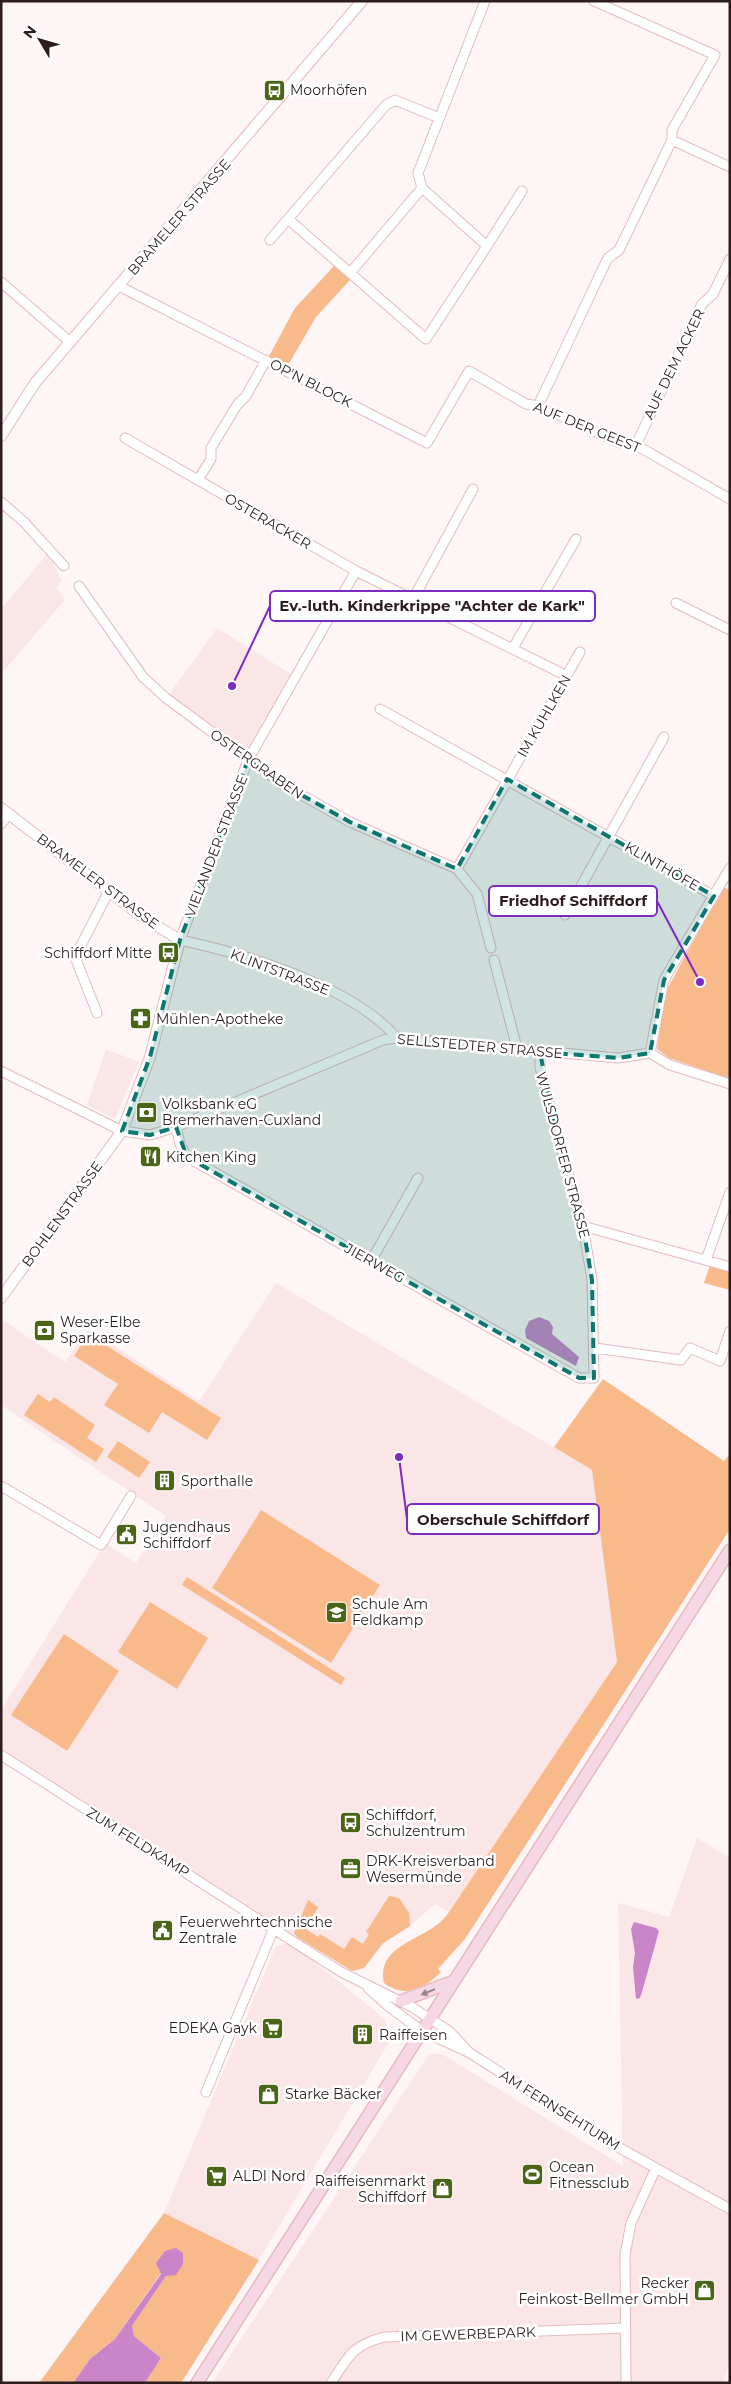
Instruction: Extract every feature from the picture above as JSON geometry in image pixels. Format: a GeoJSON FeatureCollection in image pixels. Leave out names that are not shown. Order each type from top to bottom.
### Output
{"type":"FeatureCollection","features":[{"type":"Feature","properties":{"kind":"main road"},"geometry":{"type":"LineString","coordinates":[[197,2383],[730,1550]]}},
{"type":"Feature","properties":{"kind":"main road"},"geometry":{"type":"LineString","coordinates":[[401,2001],[454,1981]]}},
{"type":"Feature","properties":{"kind":"street","name":"BRAMELER STRASSE"},"geometry":{"type":"LineString","coordinates":[[1,436],[36,383],[70,342],[362,1]]}},
{"type":"Feature","properties":{"kind":"street"},"geometry":{"type":"LineString","coordinates":[[485,1],[418,173],[422,188],[487,246]]}},
{"type":"Feature","properties":{"kind":"street"},"geometry":{"type":"LineString","coordinates":[[538,406],[608,258],[619,250],[672,140],[672,130],[715,55],[594,1]]}},
{"type":"Feature","properties":{"kind":"street"},"geometry":{"type":"LineString","coordinates":[[270,240],[386,105],[395,100],[439,118]]}},
{"type":"Feature","properties":{"kind":"street"},"geometry":{"type":"LineString","coordinates":[[672,140],[730,167]]}},
{"type":"Feature","properties":{"kind":"street"},"geometry":{"type":"LineString","coordinates":[[350,273],[422,188]]}},
{"type":"Feature","properties":{"kind":"street"},"geometry":{"type":"LineString","coordinates":[[288,219],[426,339],[522,191]]}},
{"type":"Feature","properties":{"kind":"street","name":"AUF DEM ACKER"},"geometry":{"type":"LineString","coordinates":[[636,445],[699,310],[713,294],[730,259]]}},
{"type":"Feature","properties":{"kind":"street"},"geometry":{"type":"LineString","coordinates":[[1,282],[70,342]]}},
{"type":"Feature","properties":{"kind":"street","name":"OP'N BLOCK"},"geometry":{"type":"LineString","coordinates":[[119,286],[427,443],[469,371]]}},
{"type":"Feature","properties":{"kind":"street"},"geometry":{"type":"LineString","coordinates":[[198,480],[210,459],[211,448],[237,404],[246,396],[266,360]]}},
{"type":"Feature","properties":{"kind":"street","name":"AUF DER GEEST"},"geometry":{"type":"LineString","coordinates":[[469,371],[526,404],[538,406],[620,443],[636,445],[729,496]]}},
{"type":"Feature","properties":{"kind":"street","name":"OSTERACKER"},"geometry":{"type":"LineString","coordinates":[[125,438],[356,571],[412,601],[438,610],[567,676]]}},
{"type":"Feature","properties":{"kind":"street"},"geometry":{"type":"LineString","coordinates":[[412,601],[473,489]]}},
{"type":"Feature","properties":{"kind":"street"},"geometry":{"type":"LineString","coordinates":[[1,502],[24,522],[64,566]]}},
{"type":"Feature","properties":{"kind":"street"},"geometry":{"type":"LineString","coordinates":[[513,648],[576,539]]}},
{"type":"Feature","properties":{"kind":"street","name":"VIELANDER STRASSE"},"geometry":{"type":"LineString","coordinates":[[180,940],[248,760],[356,571]]}},
{"type":"Feature","properties":{"kind":"street","name":"OSTERGRABEN"},"geometry":{"type":"LineString","coordinates":[[79,586],[143,676],[166,698],[248,760],[282,784],[350,822],[457,869],[476,894],[491,948]]}},
{"type":"Feature","properties":{"kind":"street"},"geometry":{"type":"LineString","coordinates":[[676,603],[730,630]]}},
{"type":"Feature","properties":{"kind":"street","name":"IM KUHLKEN"},"geometry":{"type":"LineString","coordinates":[[457,869],[580,652]]}},
{"type":"Feature","properties":{"kind":"street"},"geometry":{"type":"LineString","coordinates":[[380,709],[507,779]]}},
{"type":"Feature","properties":{"kind":"street","name":"KLINTHÖFE"},"geometry":{"type":"LineString","coordinates":[[565,915],[664,737]]}},
{"type":"Feature","properties":{"kind":"street","name":"KLINTHÖFE"},"geometry":{"type":"LineString","coordinates":[[507,779],[714,896]]}},
{"type":"Feature","properties":{"kind":"street","name":"BRAMELER STRASSE"},"geometry":{"type":"LineString","coordinates":[[5,811],[141,916],[180,940]]}},
{"type":"Feature","properties":{"kind":"street"},"geometry":{"type":"LineString","coordinates":[[1,824],[5,811]]}},
{"type":"Feature","properties":{"kind":"street"},"geometry":{"type":"LineString","coordinates":[[730,868],[664,980],[650,1053],[670,1065],[730,1084]]}},
{"type":"Feature","properties":{"kind":"street"},"geometry":{"type":"LineString","coordinates":[[97,1013],[76,957],[109,891]]}},
{"type":"Feature","properties":{"kind":"street"},"geometry":{"type":"LineString","coordinates":[[122,1131],[150,1057],[180,940]]}},
{"type":"Feature","properties":{"kind":"street","name":"KLINTSTRASSE"},"geometry":{"type":"LineString","coordinates":[[180,940],[213,947],[250,959],[325,988],[384,1023],[397,1038]]}},
{"type":"Feature","properties":{"kind":"street"},"geometry":{"type":"LineString","coordinates":[[494,960],[517,1048]]}},
{"type":"Feature","properties":{"kind":"street","name":"SELLSTEDTER STRASSE"},"geometry":{"type":"LineString","coordinates":[[1,1070],[122,1131],[150,1135],[176,1127],[383,1040],[397,1038],[618,1058],[650,1053]]}},
{"type":"Feature","properties":{"kind":"street","name":"WULSDORFER STRASSE"},"geometry":{"type":"LineString","coordinates":[[540,1052],[540,1067],[548,1102],[584,1226],[592,1280],[595,1348],[594,1378]]}},
{"type":"Feature","properties":{"kind":"street","name":"JIERWEG"},"geometry":{"type":"LineString","coordinates":[[176,1127],[180,1144],[187,1157],[579,1378],[594,1378]]}},
{"type":"Feature","properties":{"kind":"street","name":"BOHLENSTRASSE"},"geometry":{"type":"LineString","coordinates":[[1,1298],[122,1131]]}},
{"type":"Feature","properties":{"kind":"street"},"geometry":{"type":"LineString","coordinates":[[371,1261],[418,1178]]}},
{"type":"Feature","properties":{"kind":"street"},"geometry":{"type":"LineString","coordinates":[[706,1260],[730,1192]]}},
{"type":"Feature","properties":{"kind":"street"},"geometry":{"type":"LineString","coordinates":[[584,1226],[730,1267]]}},
{"type":"Feature","properties":{"kind":"street"},"geometry":{"type":"LineString","coordinates":[[595,1348],[681,1360],[690,1348],[720,1361],[730,1331]]}},
{"type":"Feature","properties":{"kind":"street"},"geometry":{"type":"LineString","coordinates":[[1,1486],[101,1544],[131,1496]]}},
{"type":"Feature","properties":{"kind":"street","name":"ZUM FELDKAMP"},"geometry":{"type":"LineString","coordinates":[[1,1755],[364,1984],[401,2001],[430,2019]]}},
{"type":"Feature","properties":{"kind":"street"},"geometry":{"type":"LineString","coordinates":[[206,2092],[274,1928]]}},
{"type":"Feature","properties":{"kind":"street","name":"ZUM FELDKAMP"},"geometry":{"type":"LineString","coordinates":[[364,1984],[388,2006],[422,2031]]}},
{"type":"Feature","properties":{"kind":"street","name":"AM FERNSEHTURM"},"geometry":{"type":"LineString","coordinates":[[430,2019],[449,2031],[470,2053]]}},
{"type":"Feature","properties":{"kind":"street","name":"AM FERNSEHTURM"},"geometry":{"type":"LineString","coordinates":[[422,2031],[470,2053],[618,2147],[730,2209]]}},
{"type":"Feature","properties":{"kind":"street"},"geometry":{"type":"LineString","coordinates":[[626,2383],[625,2255],[631,2223],[656,2168]]}},
{"type":"Feature","properties":{"kind":"street","name":"IM GEWERBEPARK"},"geometry":{"type":"LineString","coordinates":[[331,2383],[354,2350],[362,2344],[384,2337],[625,2328]]}},
{"type":"Feature","properties":{"kind":"highlighted area"},"geometry":{"type":"Polygon","coordinates":[[[248,760],[282,784],[350,822],[457,869],[507,779],[714,896],[664,980],[650,1053],[618,1058],[540,1052],[553,1119],[583,1226],[592,1280],[594,1378],[579,1378],[187,1157],[176,1127],[150,1135],[122,1131],[150,1057],[180,940],[248,760]]]}},
{"type":"Feature","properties":{"kind":"shaded area"},"geometry":{"type":"Polygon","coordinates":[[[334,266],[350,280],[316,317],[287,367],[268,358],[295,308],[334,266]]]}},
{"type":"Feature","properties":{"kind":"shaded area"},"geometry":{"type":"Polygon","coordinates":[[[48,553],[62,581],[57,587],[65,600],[1,674],[1,609],[48,553]]]}},
{"type":"Feature","properties":{"kind":"shaded area"},"geometry":{"type":"Polygon","coordinates":[[[217,628],[294,676],[248,754],[168,696],[217,628]]]}},
{"type":"Feature","properties":{"kind":"shaded area"},"geometry":{"type":"Polygon","coordinates":[[[723,887],[730,890],[730,1079],[669,1058],[657,1049],[665,993],[723,887]]]}},
{"type":"Feature","properties":{"kind":"shaded area"},"geometry":{"type":"Polygon","coordinates":[[[106,1049],[139,1062],[115,1119],[87,1105],[106,1049]]]}},
{"type":"Feature","properties":{"kind":"shaded area"},"geometry":{"type":"Polygon","coordinates":[[[710,1265],[730,1271],[730,1290],[704,1283],[710,1265]]]}},
{"type":"Feature","properties":{"kind":"shaded area","name":"Schule Am Feldkamp"},"geometry":{"type":"Polygon","coordinates":[[[276,1283],[592,1470],[617,1662],[449,1912],[435,1904],[405,1930],[387,1940],[364,1968],[352,1971],[1,1748],[1,1710],[105,1543],[136,1563],[166,1516],[1,1405],[1,1319],[65,1362],[88,1329],[199,1401],[276,1283]]]}},
{"type":"Feature","properties":{"kind":"shaded area"},"geometry":{"type":"Polygon","coordinates":[[[539,1317],[549,1321],[553,1327],[552,1334],[579,1357],[576,1366],[526,1338],[525,1330],[529,1321],[539,1317]]]}},
{"type":"Feature","properties":{"kind":"shaded area"},"geometry":{"type":"Polygon","coordinates":[[[88,1334],[221,1418],[207,1440],[162,1412],[149,1433],[104,1405],[118,1384],[74,1356],[88,1334]]]}},
{"type":"Feature","properties":{"kind":"shaded area"},"geometry":{"type":"Polygon","coordinates":[[[603,1379],[724,1461],[730,1454],[730,1529],[465,1939],[438,1969],[441,1972],[428,1983],[414,1990],[407,1991],[392,1988],[384,1983],[383,1971],[386,1961],[392,1953],[438,1924],[448,1914],[617,1662],[592,1470],[554,1447],[603,1379]]]}},
{"type":"Feature","properties":{"kind":"shaded area"},"geometry":{"type":"Polygon","coordinates":[[[38,1394],[50,1402],[54,1397],[95,1425],[87,1438],[104,1449],[96,1462],[24,1415],[38,1394]]]}},
{"type":"Feature","properties":{"kind":"shaded area"},"geometry":{"type":"Polygon","coordinates":[[[118,1441],[150,1462],[139,1478],[107,1457],[118,1441]]]}},
{"type":"Feature","properties":{"kind":"shaded area"},"geometry":{"type":"Polygon","coordinates":[[[261,1510],[380,1585],[331,1663],[212,1588],[261,1510]]]}},
{"type":"Feature","properties":{"kind":"shaded area"},"geometry":{"type":"Polygon","coordinates":[[[187,1577],[345,1678],[341,1685],[182,1585],[187,1577]]]}},
{"type":"Feature","properties":{"kind":"shaded area"},"geometry":{"type":"Polygon","coordinates":[[[150,1602],[208,1638],[177,1689],[118,1652],[150,1602]]]}},
{"type":"Feature","properties":{"kind":"shaded area"},"geometry":{"type":"Polygon","coordinates":[[[64,1634],[119,1671],[67,1751],[11,1715],[64,1634]]]}},
{"type":"Feature","properties":{"kind":"shaded area"},"geometry":{"type":"Polygon","coordinates":[[[697,1838],[730,1858],[730,2362],[723,2383],[212,2383],[429,2054],[442,2054],[623,2166],[618,1903],[669,1917],[697,1838]]]}},
{"type":"Feature","properties":{"kind":"shaded area"},"geometry":{"type":"Polygon","coordinates":[[[389,1896],[399,1898],[409,1913],[410,1926],[382,1944],[364,1968],[352,1971],[297,1937],[294,1933],[308,1900],[318,1907],[307,1930],[318,1937],[320,1934],[344,1949],[352,1937],[363,1944],[369,1934],[366,1932],[389,1896]]]}},
{"type":"Feature","properties":{"kind":"shaded area"},"geometry":{"type":"Polygon","coordinates":[[[634,1922],[656,1928],[659,1931],[640,1998],[636,1999],[633,1967],[635,1953],[631,1929],[634,1922]]]}},
{"type":"Feature","properties":{"kind":"shaded area"},"geometry":{"type":"Polygon","coordinates":[[[291,1943],[385,2019],[391,2039],[259,2260],[164,2213],[276,1946],[291,1943]]]}},
{"type":"Feature","properties":{"kind":"shaded area"},"geometry":{"type":"Polygon","coordinates":[[[164,2213],[259,2260],[181,2383],[145,2383],[161,2358],[134,2336],[132,2326],[166,2276],[161,2273],[115,2339],[90,2359],[73,2383],[39,2383],[164,2213]]]}},
{"type":"Feature","properties":{"kind":"shaded area"},"geometry":{"type":"Polygon","coordinates":[[[176,2248],[183,2253],[183,2264],[176,2275],[166,2276],[132,2326],[134,2336],[161,2358],[145,2383],[73,2383],[90,2359],[115,2339],[161,2274],[156,2263],[165,2251],[176,2248]]]}},
{"type":"Feature","properties":{"kind":"place","name":"Moorhöfen"},"geometry":{"type":"Point","coordinates":[274,90]}},
{"type":"Feature","properties":{"kind":"place","name":"Ev.-luth. Kinderkrippe \"Achter de Kark\""},"geometry":{"type":"Point","coordinates":[232,686]}},
{"type":"Feature","properties":{"kind":"place","name":"Schiffdorf Mitte"},"geometry":{"type":"Point","coordinates":[168,953]}},
{"type":"Feature","properties":{"kind":"place","name":"Friedhof Schiffdorf"},"geometry":{"type":"Point","coordinates":[700,982]}},
{"type":"Feature","properties":{"kind":"place","name":"Mühlen-Apotheke"},"geometry":{"type":"Point","coordinates":[140,1019]}},
{"type":"Feature","properties":{"kind":"place","name":"Volksbank eG Bremerhaven-Cuxland"},"geometry":{"type":"Point","coordinates":[146,1112]}},
{"type":"Feature","properties":{"kind":"place","name":"Kitchen King"},"geometry":{"type":"Point","coordinates":[150,1157]}},
{"type":"Feature","properties":{"kind":"place","name":"Weser-Elbe Sparkasse"},"geometry":{"type":"Point","coordinates":[44,1330]}},
{"type":"Feature","properties":{"kind":"place","name":"Oberschule Schiffdorf"},"geometry":{"type":"Point","coordinates":[399,1457]}},
{"type":"Feature","properties":{"kind":"place","name":"Sporthalle"},"geometry":{"type":"Point","coordinates":[165,1481]}},
{"type":"Feature","properties":{"kind":"place","name":"Jugendhaus Schiffdorf"},"geometry":{"type":"Point","coordinates":[127,1535]}},
{"type":"Feature","properties":{"kind":"place","name":"Schule Am Feldkamp"},"geometry":{"type":"Point","coordinates":[336,1612]}},
{"type":"Feature","properties":{"kind":"place","name":"Schiffdorf, Schulzentrum"},"geometry":{"type":"Point","coordinates":[350,1823]}},
{"type":"Feature","properties":{"kind":"place","name":"DRK-Kreisverband Wesermünde"},"geometry":{"type":"Point","coordinates":[350,1869]}},
{"type":"Feature","properties":{"kind":"place","name":"Feuerwehrtechnische Zentrale"},"geometry":{"type":"Point","coordinates":[163,1930]}},
{"type":"Feature","properties":{"kind":"place","name":"EDEKA Gayk"},"geometry":{"type":"Point","coordinates":[273,2028]}},
{"type":"Feature","properties":{"kind":"place","name":"Raiffeisen"},"geometry":{"type":"Point","coordinates":[363,2035]}},
{"type":"Feature","properties":{"kind":"place","name":"Starke Bäcker"},"geometry":{"type":"Point","coordinates":[269,2094]}},
{"type":"Feature","properties":{"kind":"place","name":"Ocean Fitnessclub"},"geometry":{"type":"Point","coordinates":[533,2175]}},
{"type":"Feature","properties":{"kind":"place","name":"ALDI Nord"},"geometry":{"type":"Point","coordinates":[217,2176]}},
{"type":"Feature","properties":{"kind":"place","name":"Raiffeisenmarkt Schiffdorf"},"geometry":{"type":"Point","coordinates":[442,2189]}},
{"type":"Feature","properties":{"kind":"place","name":"Recker Feinkost-Bellmer GmbH"},"geometry":{"type":"Point","coordinates":[705,2291]}}]}
